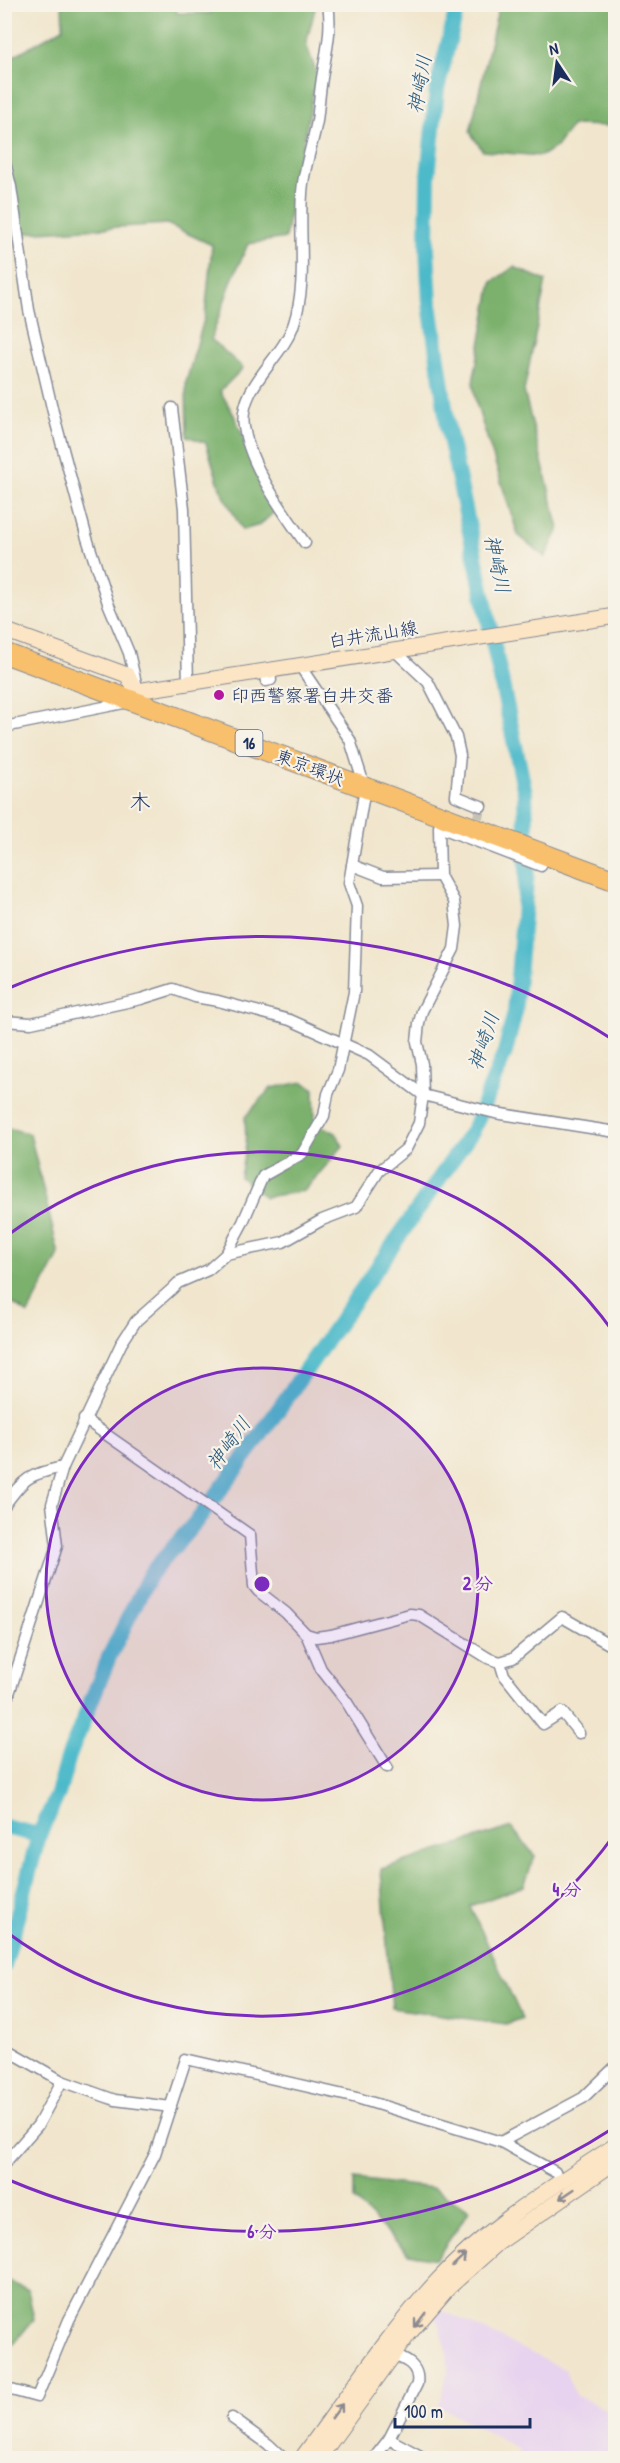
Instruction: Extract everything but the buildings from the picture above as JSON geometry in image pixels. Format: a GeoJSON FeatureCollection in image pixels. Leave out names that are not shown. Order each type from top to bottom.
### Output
{"type":"FeatureCollection","features":[{"type":"Feature","properties":{"kind":"highway","name":"東京環状"},"geometry":{"type":"LineString","coordinates":[[4,642],[135,696],[363,781],[542,854],[615,881]]}},
{"type":"Feature","properties":{"kind":"highway","name":"東京環状"},"geometry":{"type":"LineString","coordinates":[[4,653],[135,696]]}},
{"type":"Feature","properties":{"kind":"highway","name":"東京環状"},"geometry":{"type":"LineString","coordinates":[[542,854],[615,869]]}},
{"type":"Feature","properties":{"kind":"main road","name":"白井流山線"},"geometry":{"type":"LineString","coordinates":[[135,696],[188,684],[615,616]]}},
{"type":"Feature","properties":{"kind":"main road"},"geometry":{"type":"LineString","coordinates":[[4,630],[127,675],[135,696]]}},
{"type":"Feature","properties":{"kind":"main road"},"geometry":{"type":"LineString","coordinates":[[319,2458],[438,2279],[475,2244],[615,2145]]}},
{"type":"Feature","properties":{"kind":"main road"},"geometry":{"type":"LineString","coordinates":[[302,2458],[388,2353],[471,2266],[530,2218],[615,2162]]}},
{"type":"Feature","properties":{"kind":"street"},"geometry":{"type":"LineString","coordinates":[[4,63],[5,4]]}},
{"type":"Feature","properties":{"kind":"street"},"geometry":{"type":"LineString","coordinates":[[305,543],[282,509],[250,447],[244,426],[244,415],[259,378],[285,344],[297,313],[301,287],[303,182],[316,122],[330,36],[328,4]]}},
{"type":"Feature","properties":{"kind":"street"},"geometry":{"type":"LineString","coordinates":[[4,158],[11,187],[29,310],[53,412],[86,535],[108,603],[129,653],[135,696],[4,727]]}},
{"type":"Feature","properties":{"kind":"street"},"geometry":{"type":"LineString","coordinates":[[172,408],[184,508],[188,684]]}},
{"type":"Feature","properties":{"kind":"street"},"geometry":{"type":"LineString","coordinates":[[395,651],[428,681],[456,737],[460,755],[456,796],[481,806]]}},
{"type":"Feature","properties":{"kind":"street"},"geometry":{"type":"LineString","coordinates":[[4,1709],[57,1546],[52,1504],[63,1467],[120,1344],[136,1321],[178,1283],[208,1270],[226,1254],[263,1176],[302,1154],[324,1116],[328,1094],[338,1070],[354,992],[358,929],[357,906],[349,883],[363,781],[350,740],[300,666]]}},
{"type":"Feature","properties":{"kind":"street"},"geometry":{"type":"LineString","coordinates":[[226,1254],[282,1242],[322,1220],[356,1207],[379,1171],[406,1149],[419,1123],[423,1095],[422,1064],[417,1042],[418,1023],[454,949],[457,926],[454,901],[440,876],[439,827],[513,842]]}},
{"type":"Feature","properties":{"kind":"street"},"geometry":{"type":"LineString","coordinates":[[352,865],[383,877],[440,876]]}},
{"type":"Feature","properties":{"kind":"street"},"geometry":{"type":"LineString","coordinates":[[4,1022],[32,1023],[141,999],[173,989],[195,997],[218,1000],[290,1020],[369,1055],[423,1095],[495,1113],[615,1132]]}},
{"type":"Feature","properties":{"kind":"street"},"geometry":{"type":"LineString","coordinates":[[84,1419],[250,1535],[253,1580],[258,1591],[286,1613],[306,1634],[321,1669],[346,1701],[387,1767]]}},
{"type":"Feature","properties":{"kind":"street"},"geometry":{"type":"LineString","coordinates":[[4,1506],[25,1479],[37,1473],[63,1467]]}},
{"type":"Feature","properties":{"kind":"street"},"geometry":{"type":"LineString","coordinates":[[306,1634],[316,1637],[331,1635],[410,1614],[419,1615],[488,1658],[500,1662],[513,1658],[562,1617],[615,1648]]}},
{"type":"Feature","properties":{"kind":"street"},"geometry":{"type":"LineString","coordinates":[[500,1662],[504,1675],[543,1724],[562,1712],[579,1733]]}},
{"type":"Feature","properties":{"kind":"street"},"geometry":{"type":"LineString","coordinates":[[4,2048],[62,2081],[115,2100],[171,2107]]}},
{"type":"Feature","properties":{"kind":"street"},"geometry":{"type":"LineString","coordinates":[[4,2388],[37,2397],[69,2320],[155,2154],[186,2059],[357,2098],[501,2142],[555,2172]]}},
{"type":"Feature","properties":{"kind":"street"},"geometry":{"type":"LineString","coordinates":[[501,2142],[584,2098],[615,2066]]}},
{"type":"Feature","properties":{"kind":"street"},"geometry":{"type":"LineString","coordinates":[[4,2164],[38,2125],[62,2081]]}},
{"type":"Feature","properties":{"kind":"street"},"geometry":{"type":"LineString","coordinates":[[374,2458],[389,2439],[417,2384],[419,2375],[412,2364],[388,2353]]}},
{"type":"Feature","properties":{"kind":"street"},"geometry":{"type":"LineString","coordinates":[[232,2418],[283,2458]]}},
{"type":"Feature","properties":{"kind":"street"},"geometry":{"type":"LineString","coordinates":[[389,2439],[424,2458]]}},
{"type":"Feature","properties":{"kind":"shaded area"},"geometry":{"type":"Polygon","coordinates":[[[440,2309],[566,2370],[575,2395],[615,2413],[613,2458],[515,2458],[519,2450],[439,2406],[448,2370],[447,2350],[439,2323],[433,2317],[440,2309]]]}},
{"type":"Feature","properties":{"kind":"green space"},"geometry":{"type":"Polygon","coordinates":[[[62,5],[175,5],[177,13],[211,13],[211,5],[316,5],[306,44],[317,74],[285,238],[248,244],[232,280],[211,339],[243,368],[220,391],[234,415],[275,511],[260,525],[242,530],[220,488],[206,443],[187,436],[186,382],[205,316],[212,245],[167,224],[7,234],[4,227],[4,71],[10,58],[63,28],[62,5]]]}},
{"type":"Feature","properties":{"kind":"green space"},"geometry":{"type":"Polygon","coordinates":[[[499,5],[615,5],[615,126],[572,125],[556,147],[541,156],[483,151],[470,132],[499,5]]]}},
{"type":"Feature","properties":{"kind":"green space"},"geometry":{"type":"Polygon","coordinates":[[[514,267],[546,281],[524,391],[559,529],[545,557],[518,535],[476,403],[473,382],[492,282],[514,267]]]}},
{"type":"Feature","properties":{"kind":"green space"},"geometry":{"type":"Polygon","coordinates":[[[303,1082],[314,1089],[315,1123],[336,1133],[343,1146],[304,1191],[265,1197],[240,1177],[246,1144],[245,1117],[271,1088],[303,1082]]]}},
{"type":"Feature","properties":{"kind":"green space"},"geometry":{"type":"Polygon","coordinates":[[[5,1127],[30,1134],[59,1255],[28,1314],[5,1298],[5,1127]]]}},
{"type":"Feature","properties":{"kind":"green space"},"geometry":{"type":"Polygon","coordinates":[[[511,1827],[535,1856],[524,1886],[470,1906],[522,2018],[506,2024],[392,2008],[381,1869],[511,1827]]]}},
{"type":"Feature","properties":{"kind":"green space"},"geometry":{"type":"Polygon","coordinates":[[[354,2179],[433,2188],[470,2210],[436,2259],[409,2254],[354,2200],[354,2179]]]}},
{"type":"Feature","properties":{"kind":"green space"},"geometry":{"type":"Polygon","coordinates":[[[5,2280],[28,2290],[34,2319],[5,2354],[5,2280]]]}},
{"type":"Feature","properties":{"kind":"waterway","name":"神崎川"},"geometry":{"type":"LineString","coordinates":[[4,1966],[39,1835],[58,1794],[69,1756],[109,1657],[150,1574],[201,1516],[255,1443],[473,1130],[505,1052],[515,1012],[527,870],[525,793],[448,428],[430,304],[427,249],[428,176],[437,89],[458,4]]}},
{"type":"Feature","properties":{"kind":"waterway"},"geometry":{"type":"LineString","coordinates":[[4,1827],[39,1835]]}},
{"type":"Feature","properties":{"kind":"tunnel"},"geometry":{"type":"LineString","coordinates":[[474,832],[481,806]]}},
{"type":"Feature","properties":{"kind":"place","name":"印西警察署白井交番"},"geometry":{"type":"Point","coordinates":[219,695]}},
{"type":"Feature","properties":{"kind":"district","name":"木"},"geometry":{"type":"Point","coordinates":[140,801]}}]}
